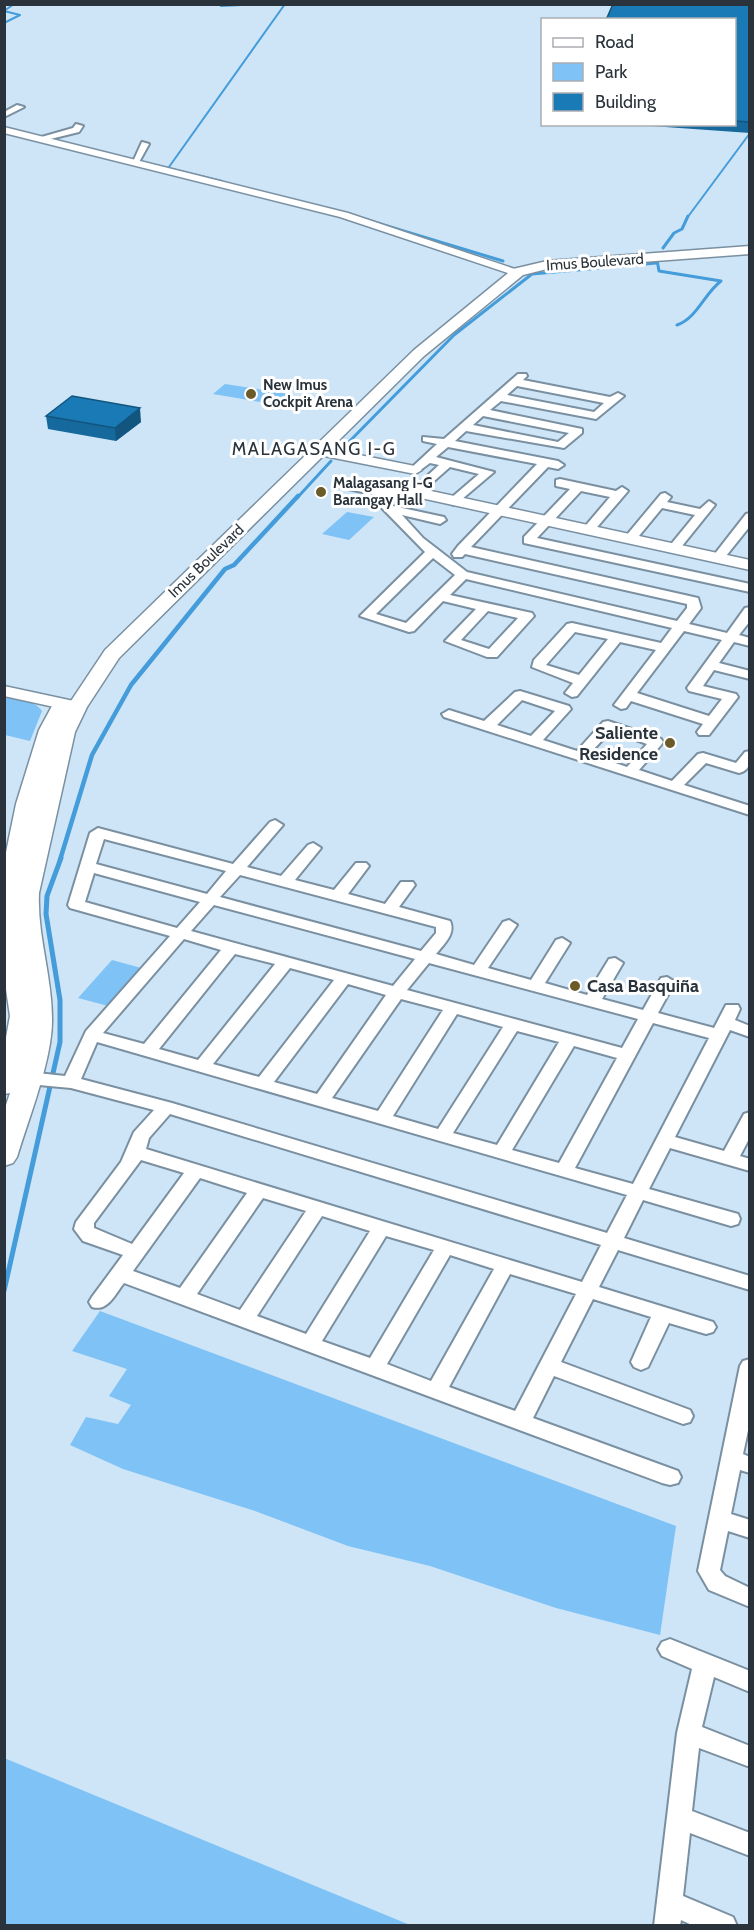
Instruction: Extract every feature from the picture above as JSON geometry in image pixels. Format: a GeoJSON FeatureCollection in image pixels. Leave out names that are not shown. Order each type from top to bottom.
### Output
{"type":"FeatureCollection","features":[{"type":"Feature","properties":{"kind":"main road","name":"Imus Boulevard"},"geometry":{"type":"LineString","coordinates":[[4,1086],[20,1040],[22,1016],[9,914],[10,892],[27,804],[48,730],[112,654],[315,450],[419,353],[513,270],[542,261],[645,255],[750,245]]}},
{"type":"Feature","properties":{"kind":"main road","name":"Imus Boulevard"},"geometry":{"type":"LineString","coordinates":[[513,270],[548,265],[750,250]]}},
{"type":"Feature","properties":{"kind":"main road","name":"Imus Boulevard"},"geometry":{"type":"LineString","coordinates":[[4,1157],[49,1080],[39,1039],[40,1016],[27,911],[28,893],[65,732],[69,705]]}},
{"type":"Feature","properties":{"kind":"street"},"geometry":{"type":"LineString","coordinates":[[4,115],[20,107]]}},
{"type":"Feature","properties":{"kind":"street"},"geometry":{"type":"LineString","coordinates":[[42,138],[76,130],[79,126]]}},
{"type":"Feature","properties":{"kind":"street"},"geometry":{"type":"LineString","coordinates":[[4,130],[344,215],[513,270]]}},
{"type":"Feature","properties":{"kind":"street"},"geometry":{"type":"LineString","coordinates":[[135,162],[145,144]]}},
{"type":"Feature","properties":{"kind":"street"},"geometry":{"type":"LineString","coordinates":[[499,397],[596,416],[616,399],[519,379],[391,491],[385,504],[419,541],[463,575],[750,642]]}},
{"type":"Feature","properties":{"kind":"street"},"geometry":{"type":"LineString","coordinates":[[464,427],[560,446],[578,431],[481,412]]}},
{"type":"Feature","properties":{"kind":"street"},"geometry":{"type":"LineString","coordinates":[[427,439],[558,465]]}},
{"type":"Feature","properties":{"kind":"street"},"geometry":{"type":"LineString","coordinates":[[315,450],[415,470]]}},
{"type":"Feature","properties":{"kind":"street"},"geometry":{"type":"LineString","coordinates":[[428,459],[488,472],[455,501]]}},
{"type":"Feature","properties":{"kind":"street"},"geometry":{"type":"LineString","coordinates":[[416,493],[448,463]]}},
{"type":"Feature","properties":{"kind":"street"},"geometry":{"type":"LineString","coordinates":[[449,564],[545,463]]}},
{"type":"Feature","properties":{"kind":"street"},"geometry":{"type":"LineString","coordinates":[[351,476],[343,484],[416,493],[750,565]]}},
{"type":"Feature","properties":{"kind":"street"},"geometry":{"type":"LineString","coordinates":[[560,483],[620,493],[588,530]]}},
{"type":"Feature","properties":{"kind":"street"},"geometry":{"type":"LineString","coordinates":[[578,487],[528,540],[750,588]]}},
{"type":"Feature","properties":{"kind":"street"},"geometry":{"type":"LineString","coordinates":[[630,539],[662,501],[706,509],[674,548]]}},
{"type":"Feature","properties":{"kind":"street"},"geometry":{"type":"LineString","coordinates":[[389,509],[440,520],[419,541]]}},
{"type":"Feature","properties":{"kind":"street"},"geometry":{"type":"LineString","coordinates":[[718,558],[750,517]]}},
{"type":"Feature","properties":{"kind":"street"},"geometry":{"type":"LineString","coordinates":[[462,549],[693,601],[694,608],[683,625],[624,700],[708,727],[731,697],[694,688],[748,615]]}},
{"type":"Feature","properties":{"kind":"street"},"geometry":{"type":"LineString","coordinates":[[432,552],[368,616],[409,628],[463,575]]}},
{"type":"Feature","properties":{"kind":"street"},"geometry":{"type":"LineString","coordinates":[[441,597],[527,616],[492,654],[452,641],[485,607]]}},
{"type":"Feature","properties":{"kind":"street"},"geometry":{"type":"LineString","coordinates":[[582,681],[543,670],[538,663],[572,627],[665,648]]}},
{"type":"Feature","properties":{"kind":"street"},"geometry":{"type":"LineString","coordinates":[[572,693],[617,637]]}},
{"type":"Feature","properties":{"kind":"street"},"geometry":{"type":"LineString","coordinates":[[711,665],[750,675]]}},
{"type":"Feature","properties":{"kind":"street"},"geometry":{"type":"LineString","coordinates":[[4,691],[69,705]]}},
{"type":"Feature","properties":{"kind":"street"},"geometry":{"type":"LineString","coordinates":[[487,726],[520,695],[564,709],[534,741]]}},
{"type":"Feature","properties":{"kind":"street"},"geometry":{"type":"LineString","coordinates":[[449,714],[750,811]]}},
{"type":"Feature","properties":{"kind":"street"},"geometry":{"type":"LineString","coordinates":[[580,756],[608,725],[656,742],[630,772]]}},
{"type":"Feature","properties":{"kind":"street"},"geometry":{"type":"LineString","coordinates":[[674,787],[703,757],[739,770],[750,755]]}},
{"type":"Feature","properties":{"kind":"street"},"geometry":{"type":"LineString","coordinates":[[49,1080],[92,1035],[275,825]]}},
{"type":"Feature","properties":{"kind":"street"},"geometry":{"type":"LineString","coordinates":[[322,1099],[397,992],[444,933],[444,924],[99,832],[76,905],[180,934],[232,947],[397,992],[453,1008],[627,1055]]}},
{"type":"Feature","properties":{"kind":"street"},"geometry":{"type":"LineString","coordinates":[[285,882],[313,848]]}},
{"type":"Feature","properties":{"kind":"street"},"geometry":{"type":"LineString","coordinates":[[338,896],[361,866]]}},
{"type":"Feature","properties":{"kind":"street"},"geometry":{"type":"LineString","coordinates":[[88,867],[648,1016],[725,1022],[750,1032]]}},
{"type":"Feature","properties":{"kind":"street"},"geometry":{"type":"LineString","coordinates":[[389,909],[407,885]]}},
{"type":"Feature","properties":{"kind":"street"},"geometry":{"type":"LineString","coordinates":[[478,971],[509,925]]}},
{"type":"Feature","properties":{"kind":"street"},"geometry":{"type":"LineString","coordinates":[[535,986],[562,944]]}},
{"type":"Feature","properties":{"kind":"street"},"geometry":{"type":"LineString","coordinates":[[149,1049],[232,947]]}},
{"type":"Feature","properties":{"kind":"street"},"geometry":{"type":"LineString","coordinates":[[203,1065],[286,962]]}},
{"type":"Feature","properties":{"kind":"street"},"geometry":{"type":"LineString","coordinates":[[592,1001],[615,963]]}},
{"type":"Feature","properties":{"kind":"street"},"geometry":{"type":"LineString","coordinates":[[264,1083],[344,978]]}},
{"type":"Feature","properties":{"kind":"street"},"geometry":{"type":"LineString","coordinates":[[564,1170],[667,982]]}},
{"type":"Feature","properties":{"kind":"street"},"geometry":{"type":"LineString","coordinates":[[382,1117],[453,1008]]}},
{"type":"Feature","properties":{"kind":"street"},"geometry":{"type":"LineString","coordinates":[[520,1422],[547,1365],[725,1022]]}},
{"type":"Feature","properties":{"kind":"street"},"geometry":{"type":"LineString","coordinates":[[444,1135],[513,1024]]}},
{"type":"Feature","properties":{"kind":"street"},"geometry":{"type":"LineString","coordinates":[[92,1035],[149,1049],[731,1219]]}},
{"type":"Feature","properties":{"kind":"street"},"geometry":{"type":"LineString","coordinates":[[502,1152],[569,1039]]}},
{"type":"Feature","properties":{"kind":"street"},"geometry":{"type":"LineString","coordinates":[[49,1080],[166,1107],[750,1283]]}},
{"type":"Feature","properties":{"kind":"street"},"geometry":{"type":"LineString","coordinates":[[136,1253],[90,1236],[84,1229],[85,1222],[129,1164],[141,1136],[166,1107]]}},
{"type":"Feature","properties":{"kind":"street"},"geometry":{"type":"LineString","coordinates":[[729,1159],[750,1118]]}},
{"type":"Feature","properties":{"kind":"street"},"geometry":{"type":"LineString","coordinates":[[664,1140],[750,1165]]}},
{"type":"Feature","properties":{"kind":"street"},"geometry":{"type":"LineString","coordinates":[[136,1152],[706,1327]]}},
{"type":"Feature","properties":{"kind":"street"},"geometry":{"type":"LineString","coordinates":[[99,1302],[196,1172]]}},
{"type":"Feature","properties":{"kind":"street"},"geometry":{"type":"LineString","coordinates":[[184,1298],[258,1191]]}},
{"type":"Feature","properties":{"kind":"street"},"geometry":{"type":"LineString","coordinates":[[244,1320],[317,1209]]}},
{"type":"Feature","properties":{"kind":"street"},"geometry":{"type":"LineString","coordinates":[[310,1344],[381,1228]]}},
{"type":"Feature","properties":{"kind":"street"},"geometry":{"type":"LineString","coordinates":[[375,1368],[445,1248]]}},
{"type":"Feature","properties":{"kind":"street"},"geometry":{"type":"LineString","coordinates":[[436,1391],[505,1266]]}},
{"type":"Feature","properties":{"kind":"street"},"geometry":{"type":"LineString","coordinates":[[121,1274],[670,1477]]}},
{"type":"Feature","properties":{"kind":"street"},"geometry":{"type":"LineString","coordinates":[[641,1362],[663,1314]]}},
{"type":"Feature","properties":{"kind":"street"},"geometry":{"type":"LineString","coordinates":[[547,1365],[683,1416]]}},
{"type":"Feature","properties":{"kind":"street"},"geometry":{"type":"LineString","coordinates":[[741,1595],[717,1584],[709,1571],[719,1519],[740,1462],[750,1366]]}},
{"type":"Feature","properties":{"kind":"street"},"geometry":{"type":"LineString","coordinates":[[719,1519],[750,1529]]}},
{"type":"Feature","properties":{"kind":"street"},"geometry":{"type":"LineString","coordinates":[[670,1649],[750,1682]]}},
{"type":"Feature","properties":{"kind":"street"},"geometry":{"type":"LineString","coordinates":[[705,1665],[689,1733],[669,1915],[724,1926]]}},
{"type":"Feature","properties":{"kind":"street"},"geometry":{"type":"LineString","coordinates":[[689,1733],[750,1757]]}},
{"type":"Feature","properties":{"kind":"street"},"geometry":{"type":"LineString","coordinates":[[679,1817],[750,1845]]}},
{"type":"Feature","properties":{"kind":"green space","name":"New Imus Cockpit Arena"},"geometry":{"type":"Polygon","coordinates":[[[225,384],[290,394],[278,405],[213,394],[225,384]]]}},
{"type":"Feature","properties":{"kind":"green space"},"geometry":{"type":"Polygon","coordinates":[[[347,512],[374,517],[349,540],[322,534],[347,512]]]}},
{"type":"Feature","properties":{"kind":"green space"},"geometry":{"type":"Polygon","coordinates":[[[5,696],[30,702],[42,711],[30,741],[5,735],[5,696]]]}},
{"type":"Feature","properties":{"kind":"green space"},"geometry":{"type":"Polygon","coordinates":[[[112,960],[145,969],[112,1007],[78,998],[112,960]]]}},
{"type":"Feature","properties":{"kind":"green space"},"geometry":{"type":"Polygon","coordinates":[[[100,1311],[676,1526],[660,1635],[556,1608],[430,1566],[348,1546],[255,1511],[123,1469],[70,1445],[86,1417],[118,1424],[131,1405],[109,1396],[127,1369],[72,1351],[100,1311]]]}},
{"type":"Feature","properties":{"kind":"green space"},"geometry":{"type":"Polygon","coordinates":[[[4,1758],[410,1925],[5,1925],[4,1758]]]}},
{"type":"Feature","properties":{"kind":"building"},"geometry":{"type":"Polygon","coordinates":[[[613,4],[750,4],[750,122],[736,121],[736,18],[607,18],[613,4]]]}},
{"type":"Feature","properties":{"kind":"building"},"geometry":{"type":"Polygon","coordinates":[[[72,396],[140,408],[115,428],[46,416],[72,396]]]}},
{"type":"Feature","properties":{"kind":"waterway"},"geometry":{"type":"LineString","coordinates":[[4,23],[20,15],[4,11],[14,4]]}},
{"type":"Feature","properties":{"kind":"waterway"},"geometry":{"type":"LineString","coordinates":[[169,4],[179,5]]}},
{"type":"Feature","properties":{"kind":"waterway"},"geometry":{"type":"LineString","coordinates":[[221,6],[261,4]]}},
{"type":"Feature","properties":{"kind":"waterway"},"geometry":{"type":"LineString","coordinates":[[169,167],[285,4]]}},
{"type":"Feature","properties":{"kind":"waterway"},"geometry":{"type":"LineString","coordinates":[[9,129],[222,181]]}},
{"type":"Feature","properties":{"kind":"waterway"},"geometry":{"type":"LineString","coordinates":[[687,218],[750,133]]}},
{"type":"Feature","properties":{"kind":"waterway"},"geometry":{"type":"LineString","coordinates":[[663,248],[674,233],[682,229],[687,218]]}},
{"type":"Feature","properties":{"kind":"waterway"},"geometry":{"type":"LineString","coordinates":[[364,219],[503,261]]}},
{"type":"Feature","properties":{"kind":"waterway"},"geometry":{"type":"LineString","coordinates":[[657,260],[659,271],[721,281],[690,317],[677,325]]}},
{"type":"Feature","properties":{"kind":"waterway"},"geometry":{"type":"LineString","coordinates":[[339,452],[454,335],[532,274],[656,263]]}},
{"type":"Feature","properties":{"kind":"waterway"},"geometry":{"type":"LineString","coordinates":[[297,498],[331,461]]}},
{"type":"Feature","properties":{"kind":"waterway"},"geometry":{"type":"LineString","coordinates":[[60,860],[92,755],[131,685],[225,569],[234,565],[298,496]]}},
{"type":"Feature","properties":{"kind":"waterway"},"geometry":{"type":"LineString","coordinates":[[4,1291],[60,1042],[60,1000],[46,914],[47,896],[61,858]]}},
{"type":"Feature","properties":{"kind":"place","name":"New Imus Cockpit Arena"},"geometry":{"type":"Point","coordinates":[251,394]}},
{"type":"Feature","properties":{"kind":"place","name":"Malagasang I-G Barangay Hall"},"geometry":{"type":"Point","coordinates":[321,492]}},
{"type":"Feature","properties":{"kind":"place","name":"Saliente Residence"},"geometry":{"type":"Point","coordinates":[670,743]}},
{"type":"Feature","properties":{"kind":"place","name":"Casa Basquiña"},"geometry":{"type":"Point","coordinates":[575,986]}},
{"type":"Feature","properties":{"kind":"district","name":"MALAGASANG I-G"},"geometry":{"type":"Point","coordinates":[314,449]}}]}
